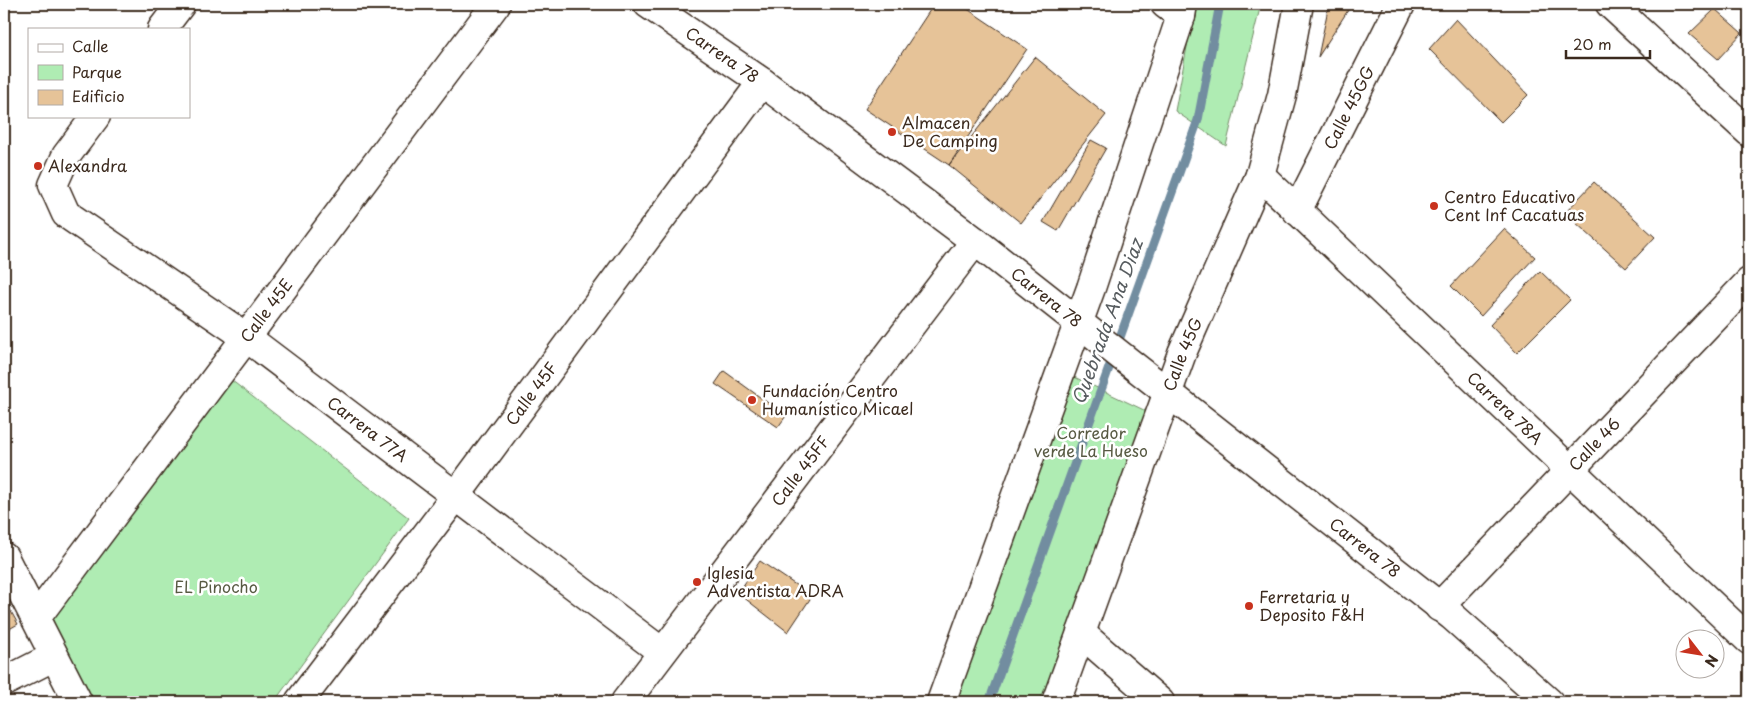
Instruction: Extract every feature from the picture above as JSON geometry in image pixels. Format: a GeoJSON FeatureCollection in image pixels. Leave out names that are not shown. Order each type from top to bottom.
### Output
{"type":"FeatureCollection","features":[{"type":"Feature","properties":{"kind":"street"},"geometry":{"type":"LineString","coordinates":[[163,28],[181,4]]}},
{"type":"Feature","properties":{"kind":"street","name":"Calle 45E"},"geometry":{"type":"LineString","coordinates":[[36,618],[496,4]]}},
{"type":"Feature","properties":{"kind":"street","name":"Carrera 78"},"geometry":{"type":"LineString","coordinates":[[648,4],[762,82],[975,240],[1079,322],[1104,335],[1143,364],[1168,392],[1440,607],[1549,702]]}},
{"type":"Feature","properties":{"kind":"street","name":"Calle 45G"},"geometry":{"type":"LineString","coordinates":[[1056,702],[1182,353],[1260,174],[1282,95],[1300,4]]}},
{"type":"Feature","properties":{"kind":"street","name":"Calle 45GG"},"geometry":{"type":"LineString","coordinates":[[1297,211],[1401,4]]}},
{"type":"Feature","properties":{"kind":"street"},"geometry":{"type":"LineString","coordinates":[[1610,4],[1749,132]]}},
{"type":"Feature","properties":{"kind":"street"},"geometry":{"type":"LineString","coordinates":[[941,702],[1091,288],[1176,8]]}},
{"type":"Feature","properties":{"kind":"street","name":"Calle 45F"},"geometry":{"type":"LineString","coordinates":[[299,702],[455,497],[762,82]]}},
{"type":"Feature","properties":{"kind":"street","name":"Carrera 77A"},"geometry":{"type":"LineString","coordinates":[[94,118],[66,156],[53,185],[66,214],[246,337],[662,652]]}},
{"type":"Feature","properties":{"kind":"street","name":"Carrera 78A"},"geometry":{"type":"LineString","coordinates":[[1260,174],[1749,640]]}},
{"type":"Feature","properties":{"kind":"street","name":"Calle 45FF"},"geometry":{"type":"LineString","coordinates":[[625,702],[975,240]]}},
{"type":"Feature","properties":{"kind":"street","name":"Calle 46"},"geometry":{"type":"LineString","coordinates":[[1440,607],[1749,282]]}},
{"type":"Feature","properties":{"kind":"street"},"geometry":{"type":"LineString","coordinates":[[1091,288],[1093,312],[1104,335]]}},
{"type":"Feature","properties":{"kind":"street"},"geometry":{"type":"LineString","coordinates":[[1143,364],[1150,359],[1161,362],[1173,359],[1182,353]]}},
{"type":"Feature","properties":{"kind":"street"},"geometry":{"type":"LineString","coordinates":[[4,557],[36,618],[53,657],[78,702]]}},
{"type":"Feature","properties":{"kind":"street"},"geometry":{"type":"LineString","coordinates":[[1081,633],[1160,702]]}},
{"type":"Feature","properties":{"kind":"street"},"geometry":{"type":"LineString","coordinates":[[4,682],[53,657]]}},
{"type":"Feature","properties":{"kind":"green space"},"geometry":{"type":"Polygon","coordinates":[[[1195,4],[1261,4],[1226,146],[1175,111],[1195,4]]]}},
{"type":"Feature","properties":{"kind":"green space","name":"Corredor verde La Hueso"},"geometry":{"type":"Polygon","coordinates":[[[1070,375],[1146,411],[1044,702],[955,702],[1070,375]]]}},
{"type":"Feature","properties":{"kind":"green space","name":"EL Pinocho"},"geometry":{"type":"Polygon","coordinates":[[[231,380],[409,518],[274,702],[94,702],[50,618],[231,380]]]}},
{"type":"Feature","properties":{"kind":"building"},"geometry":{"type":"Polygon","coordinates":[[[934,4],[960,4],[1027,49],[949,165],[865,109],[934,4]]]}},
{"type":"Feature","properties":{"kind":"building"},"geometry":{"type":"Polygon","coordinates":[[[1329,4],[1352,4],[1318,57],[1329,4]]]}},
{"type":"Feature","properties":{"kind":"building"},"geometry":{"type":"Polygon","coordinates":[[[1715,9],[1742,33],[1718,59],[1689,34],[1715,9]]]}},
{"type":"Feature","properties":{"kind":"building"},"geometry":{"type":"Polygon","coordinates":[[[1456,19],[1528,95],[1501,122],[1429,49],[1456,19]]]}},
{"type":"Feature","properties":{"kind":"building"},"geometry":{"type":"Polygon","coordinates":[[[1035,57],[1106,115],[1021,223],[949,165],[1035,57]]]}},
{"type":"Feature","properties":{"kind":"building"},"geometry":{"type":"Polygon","coordinates":[[[1091,140],[1106,148],[1058,231],[1043,222],[1091,140]]]}},
{"type":"Feature","properties":{"kind":"building"},"geometry":{"type":"Polygon","coordinates":[[[1594,182],[1655,237],[1626,268],[1565,213],[1594,182]]]}},
{"type":"Feature","properties":{"kind":"building"},"geometry":{"type":"Polygon","coordinates":[[[1504,229],[1535,257],[1481,316],[1451,286],[1504,229]]]}},
{"type":"Feature","properties":{"kind":"building"},"geometry":{"type":"Polygon","coordinates":[[[1540,271],[1570,300],[1517,353],[1490,325],[1540,271]]]}},
{"type":"Feature","properties":{"kind":"building","name":"Fundación Centro Humanístico Micael"},"geometry":{"type":"Polygon","coordinates":[[[724,371],[786,416],[778,427],[715,384],[724,371]]]}},
{"type":"Feature","properties":{"kind":"building"},"geometry":{"type":"Polygon","coordinates":[[[760,561],[812,596],[788,632],[738,593],[760,561]]]}},
{"type":"Feature","properties":{"kind":"building"},"geometry":{"type":"Polygon","coordinates":[[[4,599],[18,624],[4,632],[4,599]]]}},
{"type":"Feature","properties":{"kind":"waterway","name":"Quebrada Ana Diaz"},"geometry":{"type":"LineString","coordinates":[[989,702],[1198,120],[1220,4]]}},
{"type":"Feature","properties":{"kind":"place","name":"Almacen De Camping"},"geometry":{"type":"Point","coordinates":[892,132]}},
{"type":"Feature","properties":{"kind":"place","name":"Alexandra"},"geometry":{"type":"Point","coordinates":[38,166]}},
{"type":"Feature","properties":{"kind":"place","name":"Centro Educativo Cent Inf Cacatuas"},"geometry":{"type":"Point","coordinates":[1434,206]}},
{"type":"Feature","properties":{"kind":"place","name":"Fundación Centro Humanístico Micael"},"geometry":{"type":"Point","coordinates":[752,400]}},
{"type":"Feature","properties":{"kind":"place","name":"Iglesia Adventista ADRA"},"geometry":{"type":"Point","coordinates":[697,582]}},
{"type":"Feature","properties":{"kind":"place","name":"Ferretaria y Deposito F&H"},"geometry":{"type":"Point","coordinates":[1249,606]}}]}
